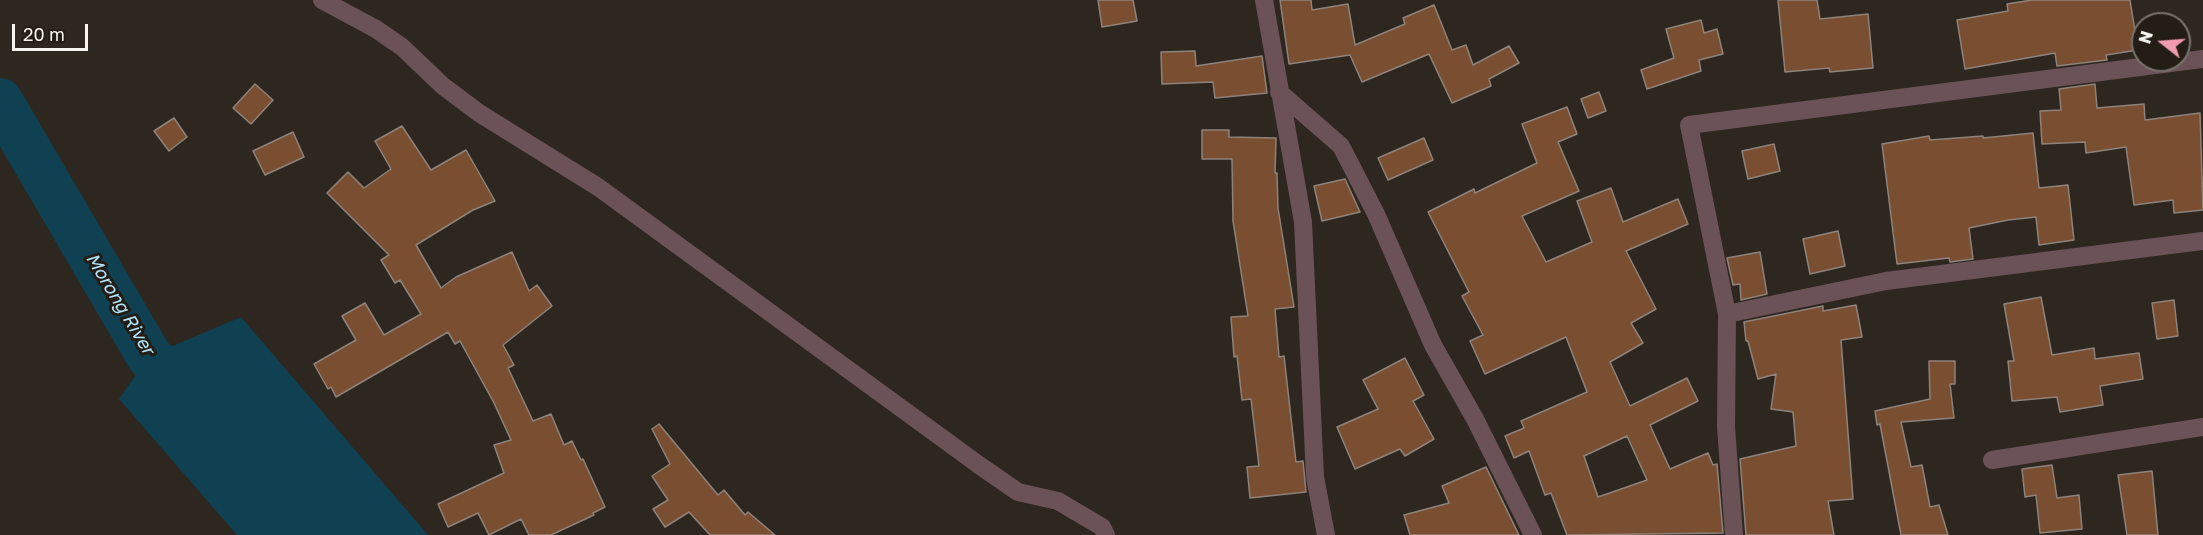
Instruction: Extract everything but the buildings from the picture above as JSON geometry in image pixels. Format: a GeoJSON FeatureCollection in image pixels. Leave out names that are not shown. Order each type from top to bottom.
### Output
{"type":"FeatureCollection","features":[{"type":"Feature","properties":{"kind":"street"},"geometry":{"type":"LineString","coordinates":[[322,0],[402,47],[442,86],[479,113],[598,187],[686,254],[1018,492],[1058,501],[1102,527],[1106,535]]}},
{"type":"Feature","properties":{"kind":"street"},"geometry":{"type":"LineString","coordinates":[[1264,0],[1303,222],[1315,477],[1326,535]]}},
{"type":"Feature","properties":{"kind":"street"},"geometry":{"type":"LineString","coordinates":[[1734,535],[1726,438],[1727,314],[1689,125],[2203,59]]}},
{"type":"Feature","properties":{"kind":"street"},"geometry":{"type":"LineString","coordinates":[[1279,92],[1341,146],[1376,214],[1433,345],[1475,419],[1533,535]]}},
{"type":"Feature","properties":{"kind":"street"},"geometry":{"type":"LineString","coordinates":[[1727,314],[1886,282],[2203,241]]}},
{"type":"Feature","properties":{"kind":"street"},"geometry":{"type":"LineString","coordinates":[[1992,460],[2203,427]]}},
{"type":"Feature","properties":{"kind":"water"},"geometry":{"type":"Polygon","coordinates":[[[241,317],[428,535],[237,535],[119,399],[149,356],[241,317]]]}},
{"type":"Feature","properties":{"kind":"waterway","name":"Morong River"},"geometry":{"type":"LineString","coordinates":[[0,101],[149,356],[193,402]]}}]}
